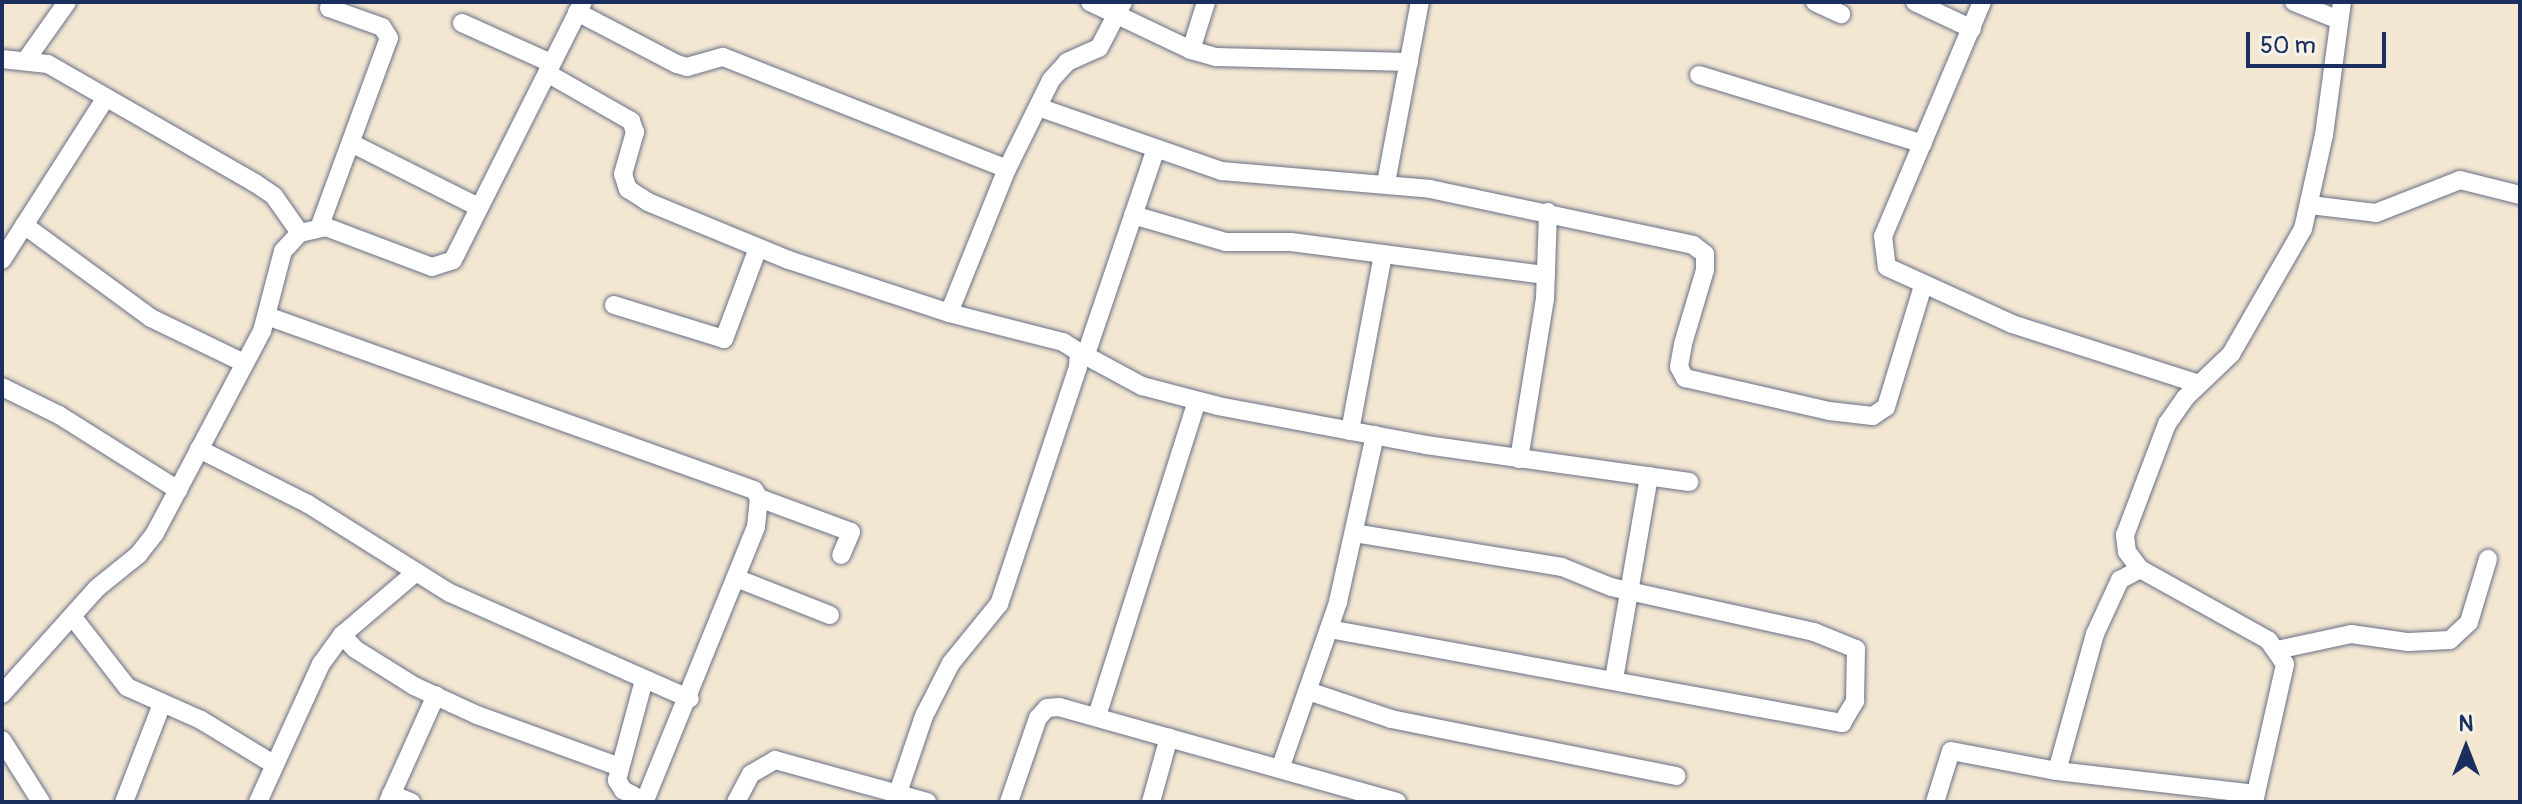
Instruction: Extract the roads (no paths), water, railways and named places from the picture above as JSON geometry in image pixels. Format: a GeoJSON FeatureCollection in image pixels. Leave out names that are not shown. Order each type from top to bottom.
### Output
{"type":"FeatureCollection","features":[{"type":"Feature","properties":{"kind":"street"},"geometry":{"type":"LineString","coordinates":[[26,60],[67,2]]}},
{"type":"Feature","properties":{"kind":"street"},"geometry":{"type":"LineString","coordinates":[[319,228],[353,144],[389,38],[382,27],[329,8],[331,2]]}},
{"type":"Feature","properties":{"kind":"street"},"geometry":{"type":"LineString","coordinates":[[1090,2],[1120,9],[1191,50],[1216,57],[1409,62]]}},
{"type":"Feature","properties":{"kind":"street"},"geometry":{"type":"LineString","coordinates":[[1191,50],[1206,2]]}},
{"type":"Feature","properties":{"kind":"street"},"geometry":{"type":"LineString","coordinates":[[1386,183],[1420,2]]}},
{"type":"Feature","properties":{"kind":"street"},"geometry":{"type":"LineString","coordinates":[[1815,2],[1841,14]]}},
{"type":"Feature","properties":{"kind":"street"},"geometry":{"type":"LineString","coordinates":[[1915,2],[1972,29]]}},
{"type":"Feature","properties":{"kind":"street"},"geometry":{"type":"LineString","coordinates":[[1982,2],[1883,236],[1882,252],[1887,267],[2012,324],[2199,384]]}},
{"type":"Feature","properties":{"kind":"street"},"geometry":{"type":"LineString","coordinates":[[1935,802],[1951,751],[2057,771],[2255,798],[2284,680],[2285,664],[2277,650],[2140,569],[2127,552],[2129,515],[2167,424],[2199,384],[2231,354],[2263,305],[2303,229],[2310,205],[2341,11],[2294,2]]}},
{"type":"Feature","properties":{"kind":"street"},"geometry":{"type":"LineString","coordinates":[[2,694],[72,616],[138,555],[178,490],[244,363],[267,316],[277,266],[300,233],[319,228],[342,229],[420,263],[442,266],[461,250],[478,207],[580,7],[677,64],[687,67],[723,57],[1007,169]]}},
{"type":"Feature","properties":{"kind":"street"},"geometry":{"type":"LineString","coordinates":[[949,313],[1007,169],[1058,68],[1099,48],[1120,9]]}},
{"type":"Feature","properties":{"kind":"street"},"geometry":{"type":"LineString","coordinates":[[462,23],[549,68],[631,121],[635,132],[623,174],[628,189],[696,224],[758,248],[949,313],[1063,342],[1142,386],[1197,401],[1350,431],[1519,459],[1689,482]]}},
{"type":"Feature","properties":{"kind":"street"},"geometry":{"type":"LineString","coordinates":[[2,59],[48,64],[274,196],[300,233]]}},
{"type":"Feature","properties":{"kind":"street"},"geometry":{"type":"LineString","coordinates":[[1699,75],[1923,144]]}},
{"type":"Feature","properties":{"kind":"street"},"geometry":{"type":"LineString","coordinates":[[2,260],[105,99]]}},
{"type":"Feature","properties":{"kind":"street"},"geometry":{"type":"LineString","coordinates":[[1038,107],[1155,151],[1222,171],[1386,183],[1548,212],[1693,245],[1705,254],[1705,270],[1683,344],[1679,367],[1685,378],[1829,411],[1873,416],[1886,407],[1923,286]]}},
{"type":"Feature","properties":{"kind":"street"},"geometry":{"type":"LineString","coordinates":[[353,144],[478,207]]}},
{"type":"Feature","properties":{"kind":"street"},"geometry":{"type":"LineString","coordinates":[[898,793],[924,716],[951,663],[999,604],[1035,483],[1155,151]]}},
{"type":"Feature","properties":{"kind":"street"},"geometry":{"type":"LineString","coordinates":[[2310,205],[2376,213],[2460,180],[2520,195]]}},
{"type":"Feature","properties":{"kind":"street"},"geometry":{"type":"LineString","coordinates":[[1519,459],[1537,366],[1546,275],[1548,212]]}},
{"type":"Feature","properties":{"kind":"street"},"geometry":{"type":"LineString","coordinates":[[1133,215],[1226,242],[1291,242],[1546,275]]}},
{"type":"Feature","properties":{"kind":"street"},"geometry":{"type":"LineString","coordinates":[[24,225],[151,318],[244,363]]}},
{"type":"Feature","properties":{"kind":"street"},"geometry":{"type":"LineString","coordinates":[[614,305],[724,339],[758,248]]}},
{"type":"Feature","properties":{"kind":"street"},"geometry":{"type":"LineString","coordinates":[[1350,431],[1383,254]]}},
{"type":"Feature","properties":{"kind":"street"},"geometry":{"type":"LineString","coordinates":[[267,316],[742,485],[759,498],[851,532],[841,555]]}},
{"type":"Feature","properties":{"kind":"street"},"geometry":{"type":"LineString","coordinates":[[2,387],[59,415],[178,490]]}},
{"type":"Feature","properties":{"kind":"street"},"geometry":{"type":"LineString","coordinates":[[1097,716],[1197,401]]}},
{"type":"Feature","properties":{"kind":"street"},"geometry":{"type":"LineString","coordinates":[[1280,769],[1329,629],[1355,533],[1375,435]]}},
{"type":"Feature","properties":{"kind":"street"},"geometry":{"type":"LineString","coordinates":[[199,449],[308,504],[464,600],[690,699]]}},
{"type":"Feature","properties":{"kind":"street"},"geometry":{"type":"LineString","coordinates":[[1614,679],[1649,476]]}},
{"type":"Feature","properties":{"kind":"street"},"geometry":{"type":"LineString","coordinates":[[644,680],[617,766],[623,790],[645,802],[690,699],[756,527],[759,498]]}},
{"type":"Feature","properties":{"kind":"street"},"geometry":{"type":"LineString","coordinates":[[1329,629],[1842,723],[1855,701],[1856,649],[1847,644],[1629,591],[1562,567],[1355,533]]}},
{"type":"Feature","properties":{"kind":"street"},"geometry":{"type":"LineString","coordinates":[[2277,650],[2351,634],[2408,642],[2450,640],[2469,622],[2488,559]]}},
{"type":"Feature","properties":{"kind":"street"},"geometry":{"type":"LineString","coordinates":[[2057,771],[2095,634],[2120,580],[2140,569]]}},
{"type":"Feature","properties":{"kind":"street"},"geometry":{"type":"LineString","coordinates":[[258,802],[321,664],[342,635],[416,572]]}},
{"type":"Feature","properties":{"kind":"street"},"geometry":{"type":"LineString","coordinates":[[736,578],[830,615]]}},
{"type":"Feature","properties":{"kind":"street"},"geometry":{"type":"LineString","coordinates":[[72,616],[127,687],[201,720],[273,764]]}},
{"type":"Feature","properties":{"kind":"street"},"geometry":{"type":"LineString","coordinates":[[342,635],[392,673],[436,695],[617,766]]}},
{"type":"Feature","properties":{"kind":"street"},"geometry":{"type":"LineString","coordinates":[[1308,691],[1391,719],[1676,776]]}},
{"type":"Feature","properties":{"kind":"street"},"geometry":{"type":"LineString","coordinates":[[411,802],[390,798],[436,695]]}},
{"type":"Feature","properties":{"kind":"street"},"geometry":{"type":"LineString","coordinates":[[124,802],[162,704]]}},
{"type":"Feature","properties":{"kind":"street"},"geometry":{"type":"LineString","coordinates":[[1009,802],[1032,733],[1047,708],[1097,716],[1397,802]]}},
{"type":"Feature","properties":{"kind":"street"},"geometry":{"type":"LineString","coordinates":[[1151,802],[1169,737]]}},
{"type":"Feature","properties":{"kind":"street"},"geometry":{"type":"LineString","coordinates":[[2,740],[41,802]]}},
{"type":"Feature","properties":{"kind":"street"},"geometry":{"type":"LineString","coordinates":[[736,802],[751,774],[775,760],[927,802]]}}]}
